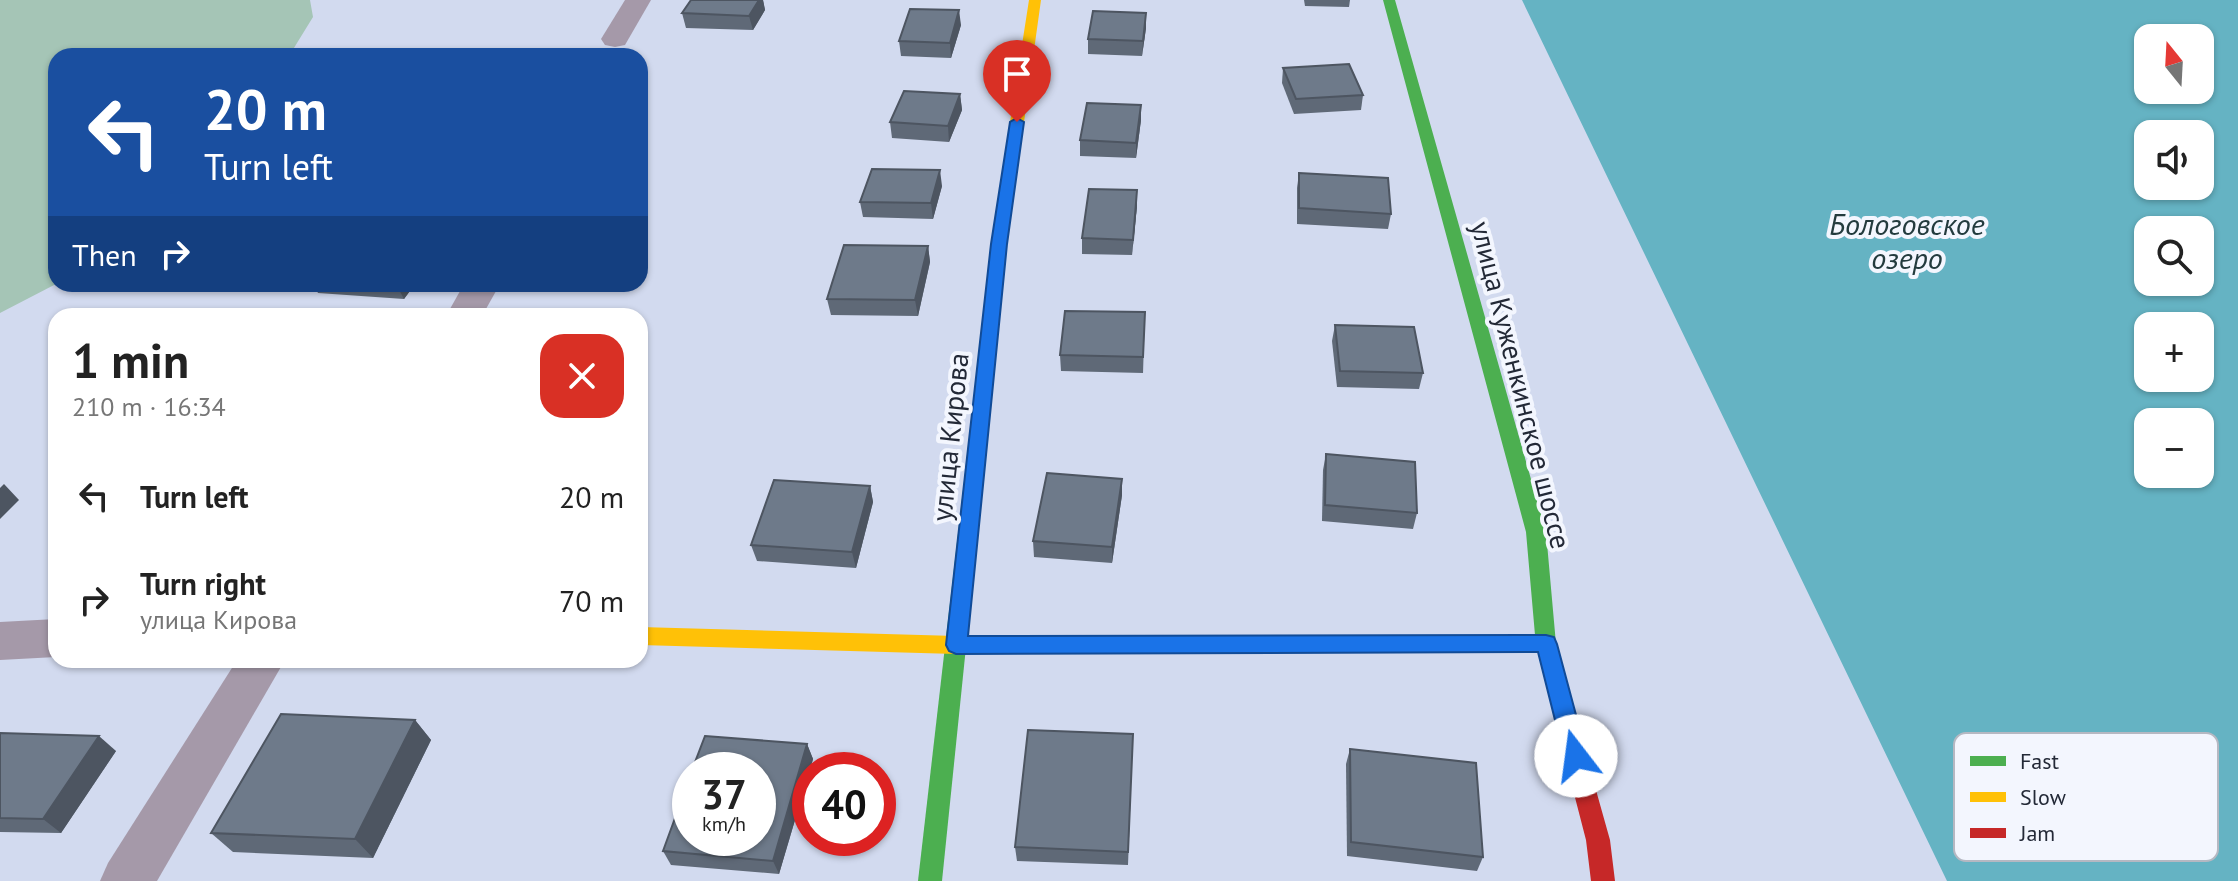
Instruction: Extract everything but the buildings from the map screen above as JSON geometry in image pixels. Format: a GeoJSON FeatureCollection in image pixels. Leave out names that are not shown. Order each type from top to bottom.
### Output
{"type":"FeatureCollection","features":[{"type":"Feature","properties":{"kind":"street"},"geometry":{"type":"LineString","coordinates":[[615,39],[638,0]]}},
{"type":"Feature","properties":{"kind":"street","name":"улица Кирова"},"geometry":{"type":"LineString","coordinates":[[930,881],[999,244],[1035,0]]}},
{"type":"Feature","properties":{"kind":"street","name":"улица Куженкинское шоссе"},"geometry":{"type":"LineString","coordinates":[[1389,0],[1536,532],[1546,644],[1598,840],[1603,881]]}},
{"type":"Feature","properties":{"kind":"street"},"geometry":{"type":"LineString","coordinates":[[648,636],[956,645],[1546,644]]}},
{"type":"Feature","properties":{"kind":"street"},"geometry":{"type":"LineString","coordinates":[[0,641],[48,638]]}},
{"type":"Feature","properties":{"kind":"street"},"geometry":{"type":"LineString","coordinates":[[127,881],[257,668]]}},
{"type":"Feature","properties":{"kind":"green space"},"geometry":{"type":"Polygon","coordinates":[[[0,0],[310,0],[313,17],[294,48],[48,48],[48,288],[0,313],[0,0]]]}},
{"type":"Feature","properties":{"kind":"water","name":"Бологовское озеро"},"geometry":{"type":"Polygon","coordinates":[[[1522,0],[2238,0],[2238,881],[1947,881],[1522,0]]]}},
{"type":"Feature","properties":{"kind":"traffic: fast"},"geometry":{"type":"LineString","coordinates":[[1389,0],[1536,532],[1546,644],[1574,751]]}},
{"type":"Feature","properties":{"kind":"traffic: fast"},"geometry":{"type":"LineString","coordinates":[[930,881],[982,403]]}},
{"type":"Feature","properties":{"kind":"traffic: fast"},"geometry":{"type":"LineString","coordinates":[[1283,644],[1546,644]]}},
{"type":"Feature","properties":{"kind":"traffic: slow"},"geometry":{"type":"LineString","coordinates":[[982,403],[999,244],[1035,0]]}},
{"type":"Feature","properties":{"kind":"traffic: slow"},"geometry":{"type":"LineString","coordinates":[[648,636],[956,645],[1283,644]]}},
{"type":"Feature","properties":{"kind":"traffic: jam"},"geometry":{"type":"LineString","coordinates":[[1574,751],[1598,840],[1603,881]]}},
{"type":"Feature","properties":{"kind":"route"},"geometry":{"type":"LineString","coordinates":[[1017,122],[999,244],[956,645],[1546,644],[1576,756]]}}]}
